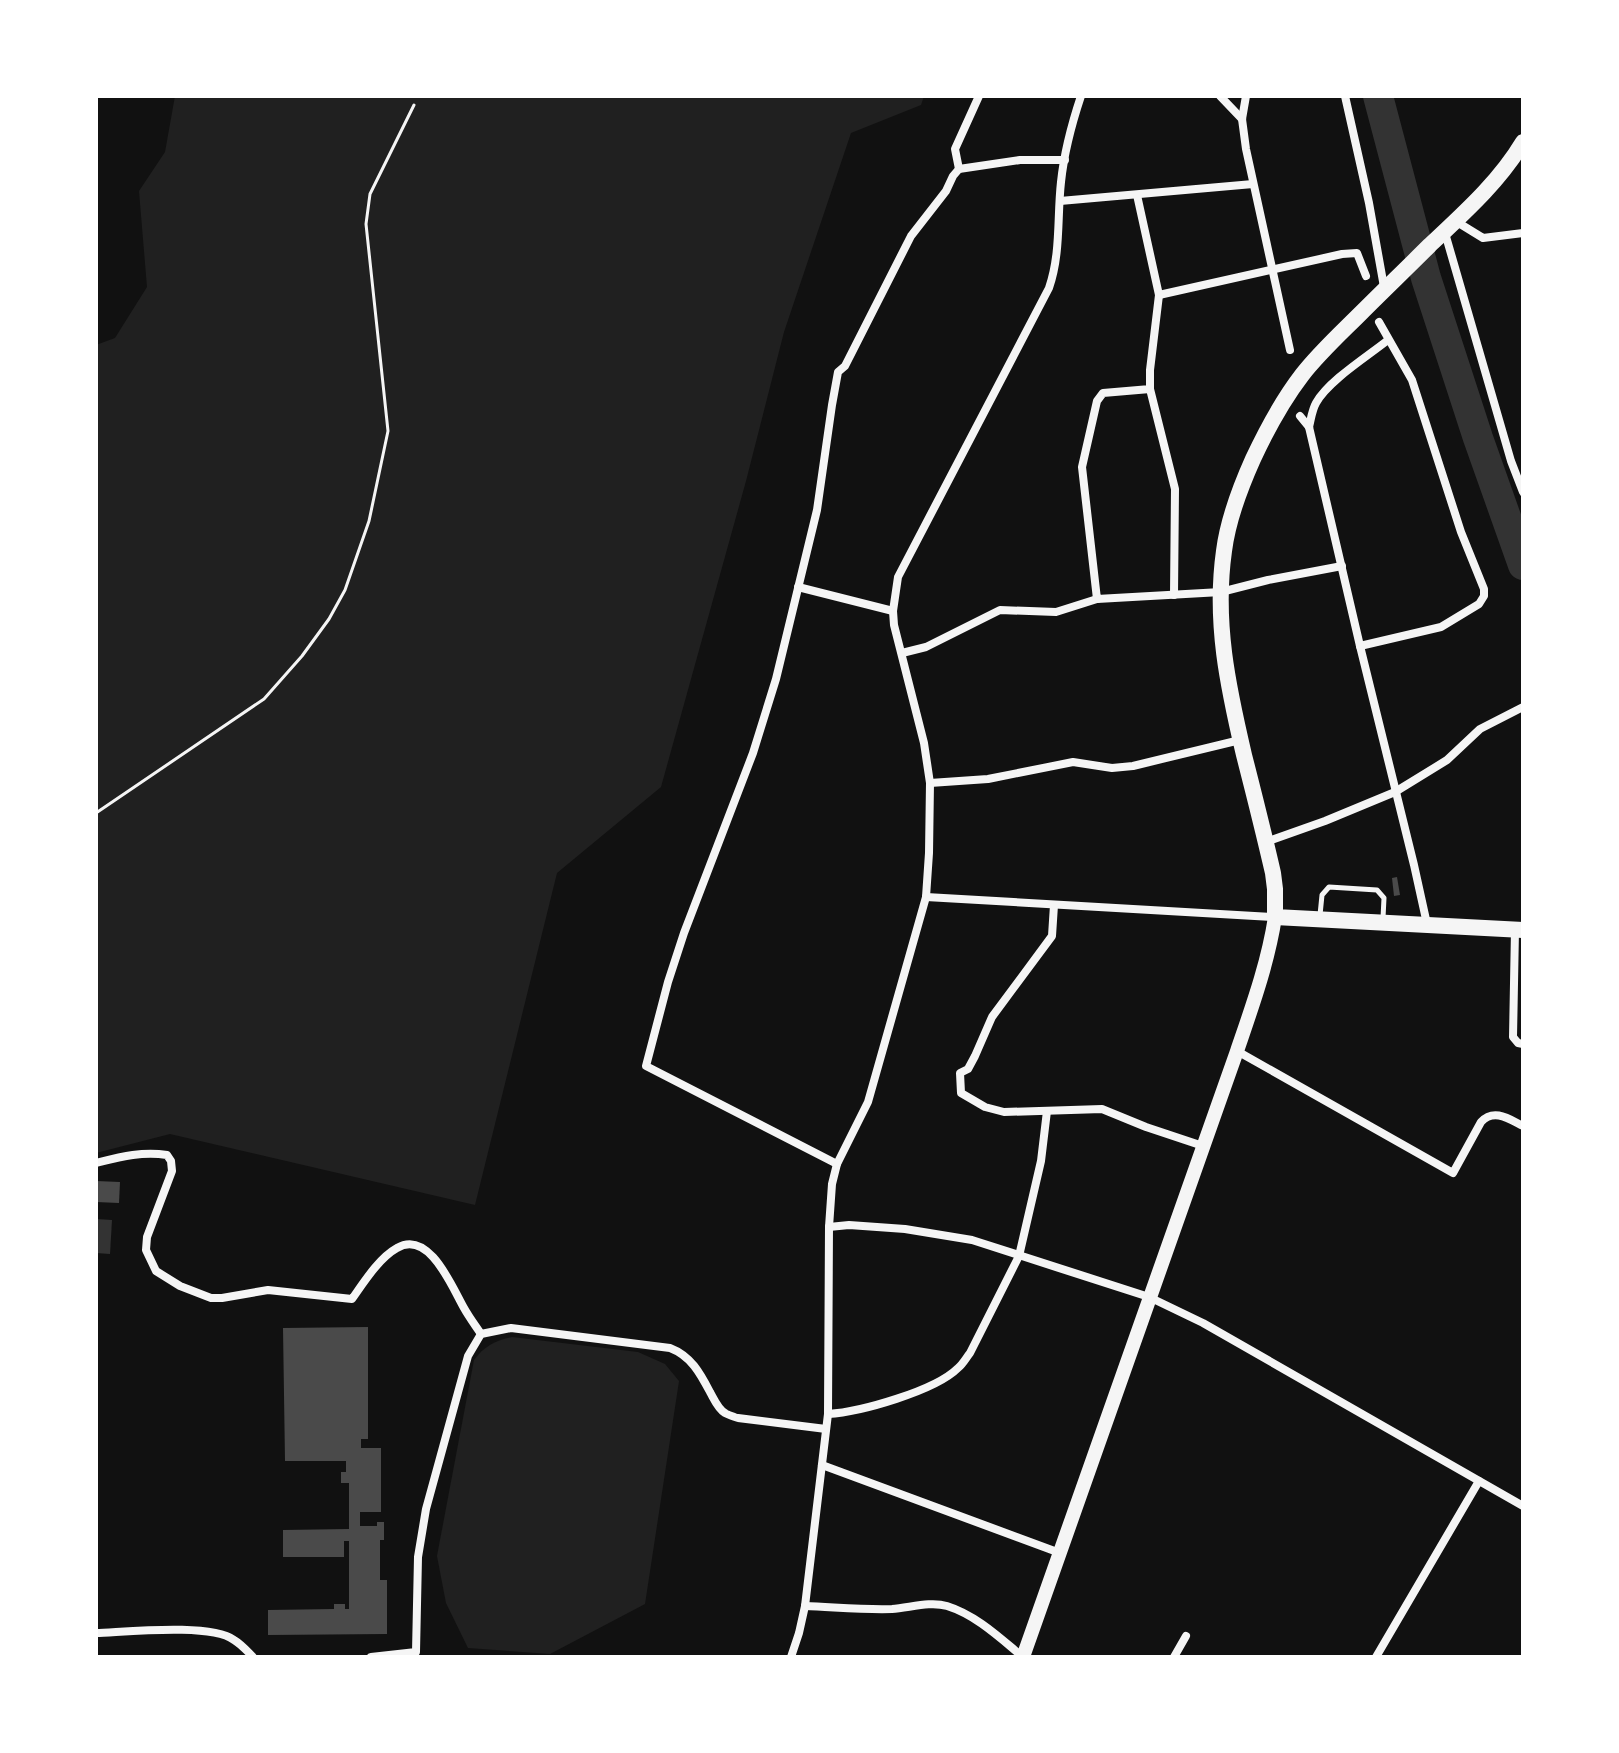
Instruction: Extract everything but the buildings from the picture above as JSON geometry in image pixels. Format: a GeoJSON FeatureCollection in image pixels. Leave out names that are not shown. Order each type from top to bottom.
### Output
{"type":"FeatureCollection","features":[{"type":"Feature","properties":{"kind":"highway"},"geometry":{"type":"LineString","coordinates":[[1519,930],[1275,917],[1275,889],[1266,842],[1225,671],[1220,611],[1224,551],[1231,516],[1268,428],[1302,374],[1387,286],[1445,232],[1505,169],[1523,142]]}},
{"type":"Feature","properties":{"kind":"main road"},"geometry":{"type":"LineString","coordinates":[[1023,1657],[1262,978],[1275,917]]}},
{"type":"Feature","properties":{"kind":"street"},"geometry":{"type":"LineString","coordinates":[[959,169],[955,149],[979,96]]}},
{"type":"Feature","properties":{"kind":"street"},"geometry":{"type":"LineString","coordinates":[[791,1657],[805,1606],[828,1414],[832,1184],[837,1164],[868,1102],[926,897],[930,783],[924,743],[894,625],[898,577],[1049,288],[1058,256],[1065,160],[1081,96]]}},
{"type":"Feature","properties":{"kind":"street"},"geometry":{"type":"LineString","coordinates":[[1220,96],[1242,119]]}},
{"type":"Feature","properties":{"kind":"street"},"geometry":{"type":"LineString","coordinates":[[1246,96],[1242,119],[1253,184],[1290,350]]}},
{"type":"Feature","properties":{"kind":"street"},"geometry":{"type":"LineString","coordinates":[[1345,96],[1387,286]]}},
{"type":"Feature","properties":{"kind":"street"},"geometry":{"type":"LineString","coordinates":[[837,1164],[646,1066],[684,933],[753,753],[773,691],[817,510],[838,372],[845,366],[911,236],[959,169],[1020,160],[1065,160]]}},
{"type":"Feature","properties":{"kind":"street"},"geometry":{"type":"LineString","coordinates":[[1060,201],[1253,184]]}},
{"type":"Feature","properties":{"kind":"street"},"geometry":{"type":"LineString","coordinates":[[1137,195],[1159,295],[1150,389],[1175,489],[1174,595]]}},
{"type":"Feature","properties":{"kind":"street"},"geometry":{"type":"LineString","coordinates":[[1523,233],[1483,238],[1445,232],[1511,461],[1523,492]]}},
{"type":"Feature","properties":{"kind":"street"},"geometry":{"type":"LineString","coordinates":[[1159,295],[1342,254],[1357,253],[1366,276]]}},
{"type":"Feature","properties":{"kind":"street"},"geometry":{"type":"LineString","coordinates":[[1360,646],[1441,627],[1479,604],[1484,596],[1482,581],[1461,532],[1412,380],[1379,322]]}},
{"type":"Feature","properties":{"kind":"street"},"geometry":{"type":"LineString","coordinates":[[1388,340],[1319,397],[1313,407],[1309,427],[1427,924]]}},
{"type":"Feature","properties":{"kind":"street"},"geometry":{"type":"LineString","coordinates":[[1097,599],[1082,467],[1093,415],[1103,393],[1150,389]]}},
{"type":"Feature","properties":{"kind":"street"},"geometry":{"type":"LineString","coordinates":[[1300,416],[1309,427]]}},
{"type":"Feature","properties":{"kind":"street"},"geometry":{"type":"LineString","coordinates":[[902,653],[926,647],[1000,610],[1056,612],[1097,599],[1221,592],[1342,566]]}},
{"type":"Feature","properties":{"kind":"street"},"geometry":{"type":"LineString","coordinates":[[798,587],[893,611]]}},
{"type":"Feature","properties":{"kind":"street"},"geometry":{"type":"LineString","coordinates":[[1266,842],[1395,792],[1447,760],[1480,729],[1523,707]]}},
{"type":"Feature","properties":{"kind":"street"},"geometry":{"type":"LineString","coordinates":[[930,783],[988,779],[1073,762],[1112,768],[1133,766],[1241,740]]}},
{"type":"Feature","properties":{"kind":"street"},"geometry":{"type":"LineString","coordinates":[[926,897],[1275,917]]}},
{"type":"Feature","properties":{"kind":"street"},"geometry":{"type":"LineString","coordinates":[[1054,905],[1052,936],[992,1017],[968,1069],[960,1073],[961,1093],[985,1107],[1004,1112],[1102,1109],[1203,1146]]}},
{"type":"Feature","properties":{"kind":"street"},"geometry":{"type":"LineString","coordinates":[[1519,930],[1513,1037],[1523,1044]]}},
{"type":"Feature","properties":{"kind":"street"},"geometry":{"type":"LineString","coordinates":[[1237,1051],[1453,1173],[1486,1117],[1494,1114],[1523,1126]]}},
{"type":"Feature","properties":{"kind":"street"},"geometry":{"type":"LineString","coordinates":[[828,1414],[898,1397],[947,1377],[970,1353],[1019,1256],[1041,1161],[1047,1111]]}},
{"type":"Feature","properties":{"kind":"street"},"geometry":{"type":"LineString","coordinates":[[96,1163],[148,1153],[167,1155],[172,1171],[149,1228],[146,1250],[156,1271],[180,1286],[211,1298],[268,1290],[352,1299],[370,1273],[396,1248],[406,1244],[417,1245],[431,1254],[481,1334]]}},
{"type":"Feature","properties":{"kind":"street"},"geometry":{"type":"LineString","coordinates":[[829,1227],[849,1225],[905,1229],[972,1240],[1149,1297],[1203,1323],[1523,1506]]}},
{"type":"Feature","properties":{"kind":"street"},"geometry":{"type":"LineString","coordinates":[[371,1657],[416,1652],[418,1557],[426,1509],[468,1356],[481,1334],[511,1328],[670,1348],[681,1352],[698,1370],[726,1414],[826,1429]]}},
{"type":"Feature","properties":{"kind":"street"},"geometry":{"type":"LineString","coordinates":[[822,1465],[1060,1553]]}},
{"type":"Feature","properties":{"kind":"street"},"geometry":{"type":"LineString","coordinates":[[1376,1657],[1479,1481]]}},
{"type":"Feature","properties":{"kind":"street"},"geometry":{"type":"LineString","coordinates":[[805,1606],[891,1609],[936,1604],[949,1607],[986,1626],[1023,1657]]}},
{"type":"Feature","properties":{"kind":"street"},"geometry":{"type":"LineString","coordinates":[[96,1633],[162,1630],[215,1633],[233,1638],[253,1657]]}},
{"type":"Feature","properties":{"kind":"street"},"geometry":{"type":"LineString","coordinates":[[1174,1657],[1186,1636]]}},
{"type":"Feature","properties":{"kind":"lane"},"geometry":{"type":"LineString","coordinates":[[1319,920],[1322,895],[1329,887],[1377,890],[1384,898],[1382,922]]}},
{"type":"Feature","properties":{"kind":"path"},"geometry":{"type":"LineString","coordinates":[[96,813],[264,699],[302,656],[329,619],[345,590],[369,521],[388,431],[366,224],[370,194],[414,105]]}},
{"type":"Feature","properties":{"kind":"shaded area"},"geometry":{"type":"Polygon","coordinates":[[[175,96],[924,96],[921,105],[851,133],[784,332],[661,787],[557,873],[475,1205],[170,1134],[96,1153],[96,345],[115,338],[147,287],[139,191],[165,152],[175,96]]]}},
{"type":"Feature","properties":{"kind":"shaded area"},"geometry":{"type":"Polygon","coordinates":[[[96,1219],[112,1220],[110,1254],[96,1253],[96,1219]]]}},
{"type":"Feature","properties":{"kind":"shaded area"},"geometry":{"type":"Polygon","coordinates":[[[512,1337],[638,1352],[665,1364],[679,1381],[645,1604],[550,1654],[468,1648],[446,1603],[437,1556],[474,1360],[491,1344],[512,1337]]]}},
{"type":"Feature","properties":{"kind":"waterway"},"geometry":{"type":"LineString","coordinates":[[1378,96],[1426,278],[1523,565]]}}]}
